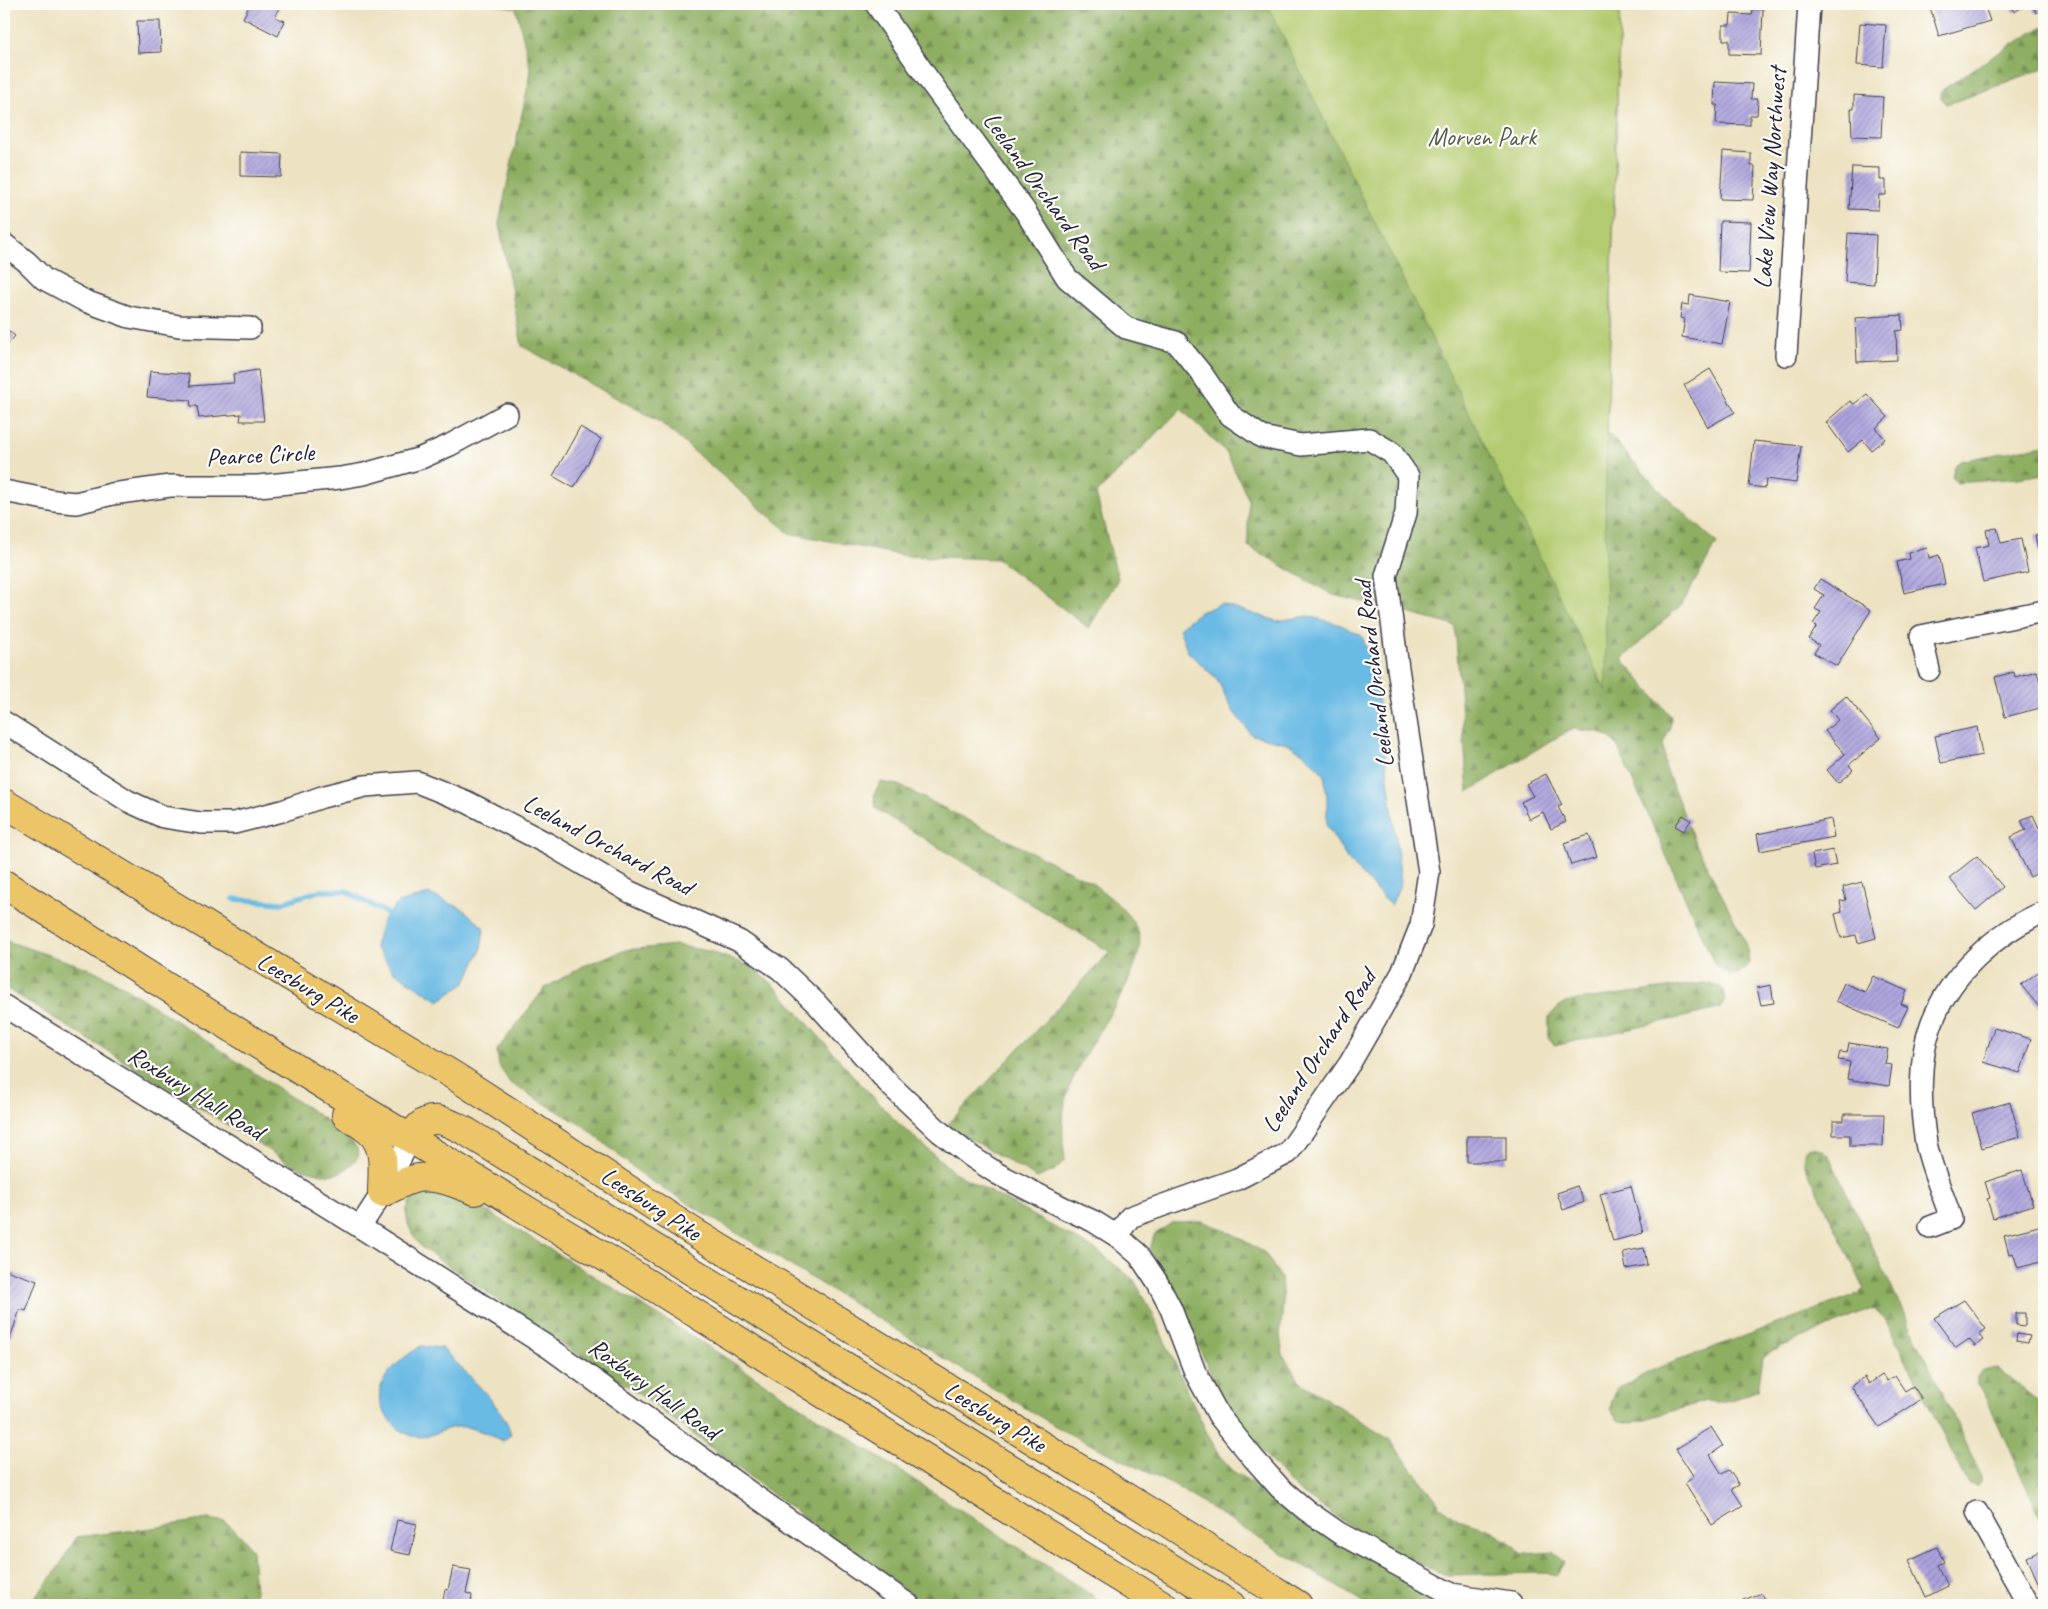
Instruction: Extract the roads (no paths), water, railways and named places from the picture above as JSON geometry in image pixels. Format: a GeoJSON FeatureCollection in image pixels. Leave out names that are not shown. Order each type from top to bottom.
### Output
{"type":"FeatureCollection","features":[{"type":"Feature","properties":{"kind":"highway","name":"Leesburg Pike"},"geometry":{"type":"LineString","coordinates":[[4,803],[456,1077],[692,1232],[1168,1523],[1298,1605]]}},
{"type":"Feature","properties":{"kind":"highway"},"geometry":{"type":"LineString","coordinates":[[4,884],[270,1052],[528,1211],[628,1270],[994,1501],[1163,1605]]}},
{"type":"Feature","properties":{"kind":"highway"},"geometry":{"type":"LineString","coordinates":[[270,1052],[374,1136],[383,1158],[382,1192],[416,1178],[430,1177],[447,1180],[528,1211]]}},
{"type":"Feature","properties":{"kind":"highway"},"geometry":{"type":"LineString","coordinates":[[411,1138],[420,1125],[431,1120],[444,1121],[466,1132],[1230,1605]]}},
{"type":"Feature","properties":{"kind":"highway"},"geometry":{"type":"LineString","coordinates":[[994,1501],[1086,1574],[1137,1605]]}},
{"type":"Feature","properties":{"kind":"street","name":"Leeland Orchard Road"},"geometry":{"type":"LineString","coordinates":[[876,4],[1025,212],[1067,278],[1126,328],[1176,342],[1202,374],[1230,415],[1262,437],[1301,445],[1369,439],[1392,453],[1408,476],[1406,513],[1386,576],[1429,872],[1421,925],[1402,973],[1350,1063],[1288,1153],[1237,1178],[1130,1217],[1117,1236]]}},
{"type":"Feature","properties":{"kind":"street","name":"Lake View Way Northwest"},"geometry":{"type":"LineString","coordinates":[[1786,355],[1809,4]]}},
{"type":"Feature","properties":{"kind":"street"},"geometry":{"type":"LineString","coordinates":[[4,244],[27,262],[44,279],[85,301],[129,317],[179,326],[250,328]]}},
{"type":"Feature","properties":{"kind":"street","name":"Pearce Circle"},"geometry":{"type":"LineString","coordinates":[[4,490],[55,501],[76,502],[112,494],[170,486],[258,486],[340,478],[364,474],[421,458],[450,445],[507,414]]}},
{"type":"Feature","properties":{"kind":"street"},"geometry":{"type":"LineString","coordinates":[[1929,670],[1921,636],[2044,611]]}},
{"type":"Feature","properties":{"kind":"street","name":"Leeland Orchard Road"},"geometry":{"type":"LineString","coordinates":[[4,722],[128,801],[163,817],[201,823],[234,823],[365,786],[416,782],[466,802],[550,845],[630,892],[739,941],[780,969],[816,1003],[891,1086],[919,1113],[965,1152],[998,1174],[1093,1221],[1117,1236],[1139,1255],[1158,1282],[1171,1309],[1195,1372],[1219,1416],[1236,1439],[1280,1488],[1306,1510],[1340,1533],[1450,1594],[1511,1603]]}},
{"type":"Feature","properties":{"kind":"street"},"geometry":{"type":"LineString","coordinates":[[1930,1227],[1951,1219],[1926,1144],[1921,1092],[1930,1026],[1946,993],[1970,965],[1999,938],[2044,912]]}},
{"type":"Feature","properties":{"kind":"street","name":"Roxbury Hall Road"},"geometry":{"type":"LineString","coordinates":[[4,1006],[360,1227],[551,1349],[909,1605]]}},
{"type":"Feature","properties":{"kind":"street"},"geometry":{"type":"LineString","coordinates":[[360,1227],[382,1192],[411,1138]]}},
{"type":"Feature","properties":{"kind":"street"},"geometry":{"type":"LineString","coordinates":[[1977,1512],[2029,1605]]}},
{"type":"Feature","properties":{"kind":"water"},"geometry":{"type":"Polygon","coordinates":[[[1221,604],[1277,621],[1308,616],[1341,625],[1362,636],[1375,673],[1401,882],[1391,906],[1348,860],[1327,826],[1327,796],[1324,774],[1306,755],[1287,743],[1252,735],[1233,711],[1217,679],[1188,652],[1179,628],[1200,612],[1221,604]]]}},
{"type":"Feature","properties":{"kind":"water"},"geometry":{"type":"Polygon","coordinates":[[[429,894],[463,909],[484,928],[481,950],[465,983],[439,1001],[393,971],[375,947],[382,921],[398,903],[429,894]]]}},
{"type":"Feature","properties":{"kind":"water"},"geometry":{"type":"Polygon","coordinates":[[[421,1346],[442,1348],[492,1400],[507,1423],[511,1434],[503,1441],[480,1431],[462,1427],[451,1428],[429,1436],[419,1437],[406,1434],[396,1426],[382,1409],[381,1387],[393,1368],[421,1346]]]}},
{"type":"Feature","properties":{"kind":"waterway"},"geometry":{"type":"LineString","coordinates":[[234,899],[281,903],[319,891],[346,891],[388,914]]}},
{"type":"Feature","properties":{"kind":"park label","name":"Morven Park"},"geometry":{"type":"Point","coordinates":[1482,137]}}]}
